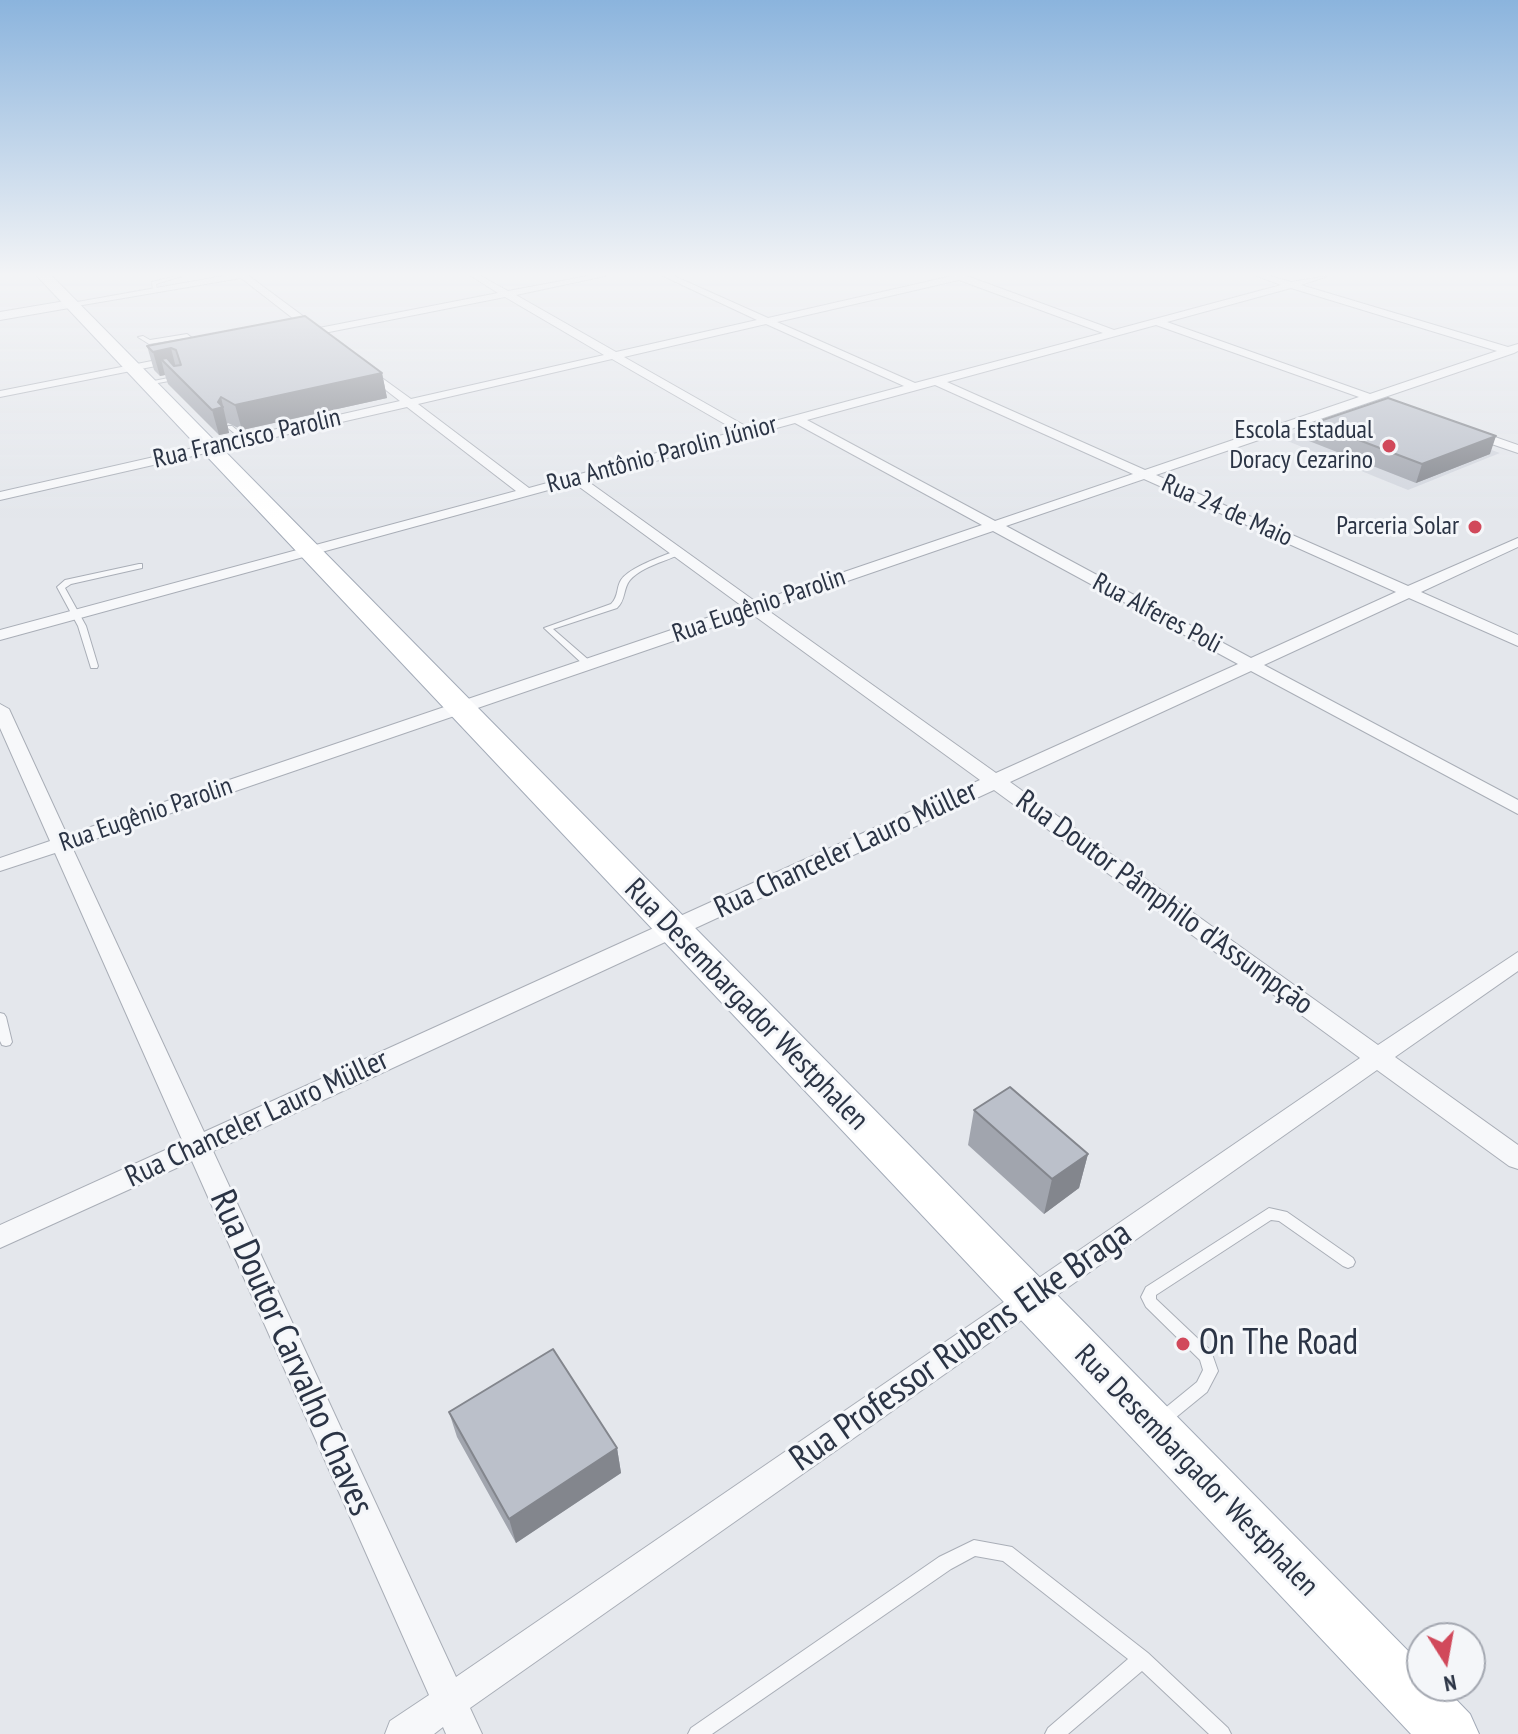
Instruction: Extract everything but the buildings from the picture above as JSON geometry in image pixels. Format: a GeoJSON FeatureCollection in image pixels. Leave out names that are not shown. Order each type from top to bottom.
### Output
{"type":"FeatureCollection","features":[{"type":"Feature","properties":{"kind":"main road","name":"Rua Desembargador Westphalen"},"geometry":{"type":"LineString","coordinates":[[140,357],[220,438],[309,551],[1450,1734]]}},
{"type":"Feature","properties":{"kind":"street"},"geometry":{"type":"LineString","coordinates":[[0,394],[143,359],[165,357]]}},
{"type":"Feature","properties":{"kind":"street","name":"Rua Francisco Parolin"},"geometry":{"type":"LineString","coordinates":[[0,496],[220,438],[246,440],[609,357]]}},
{"type":"Feature","properties":{"kind":"street"},"geometry":{"type":"LineString","coordinates":[[615,357],[747,432]]}},
{"type":"Feature","properties":{"kind":"street"},"geometry":{"type":"LineString","coordinates":[[847,357],[914,387]]}},
{"type":"Feature","properties":{"kind":"street","name":"Rua Antônio Parolin Júnior"},"geometry":{"type":"LineString","coordinates":[[0,635],[1025,357]]}},
{"type":"Feature","properties":{"kind":"street"},"geometry":{"type":"LineString","coordinates":[[1257,357],[1378,400]]}},
{"type":"Feature","properties":{"kind":"street","name":"Rua Eugênio Parolin"},"geometry":{"type":"LineString","coordinates":[[0,865],[1145,474],[1378,400],[1495,357]]}},
{"type":"Feature","properties":{"kind":"street"},"geometry":{"type":"LineString","coordinates":[[352,358],[526,492]]}},
{"type":"Feature","properties":{"kind":"street","name":"Rua 24 de Maio"},"geometry":{"type":"LineString","coordinates":[[936,381],[1518,641]]}},
{"type":"Feature","properties":{"kind":"street","name":"Rua Alferes Poli"},"geometry":{"type":"LineString","coordinates":[[796,419],[1518,808]]}},
{"type":"Feature","properties":{"kind":"street"},"geometry":{"type":"LineString","coordinates":[[1459,428],[1518,449]]}},
{"type":"Feature","properties":{"kind":"street","name":"Rua Doutor Pâmphilo d'Assumpção"},"geometry":{"type":"LineString","coordinates":[[576,479],[1518,1159]]}},
{"type":"Feature","properties":{"kind":"street","name":"Rua Chanceler Lauro Müller"},"geometry":{"type":"LineString","coordinates":[[0,1237],[1518,542]]}},
{"type":"Feature","properties":{"kind":"street","name":"Rua Doutor Carvalho Chaves"},"geometry":{"type":"LineString","coordinates":[[0,709],[464,1734]]}},
{"type":"Feature","properties":{"kind":"street","name":"Rua Professor Rubens Elke Braga"},"geometry":{"type":"LineString","coordinates":[[403,1734],[1518,960]]}},
{"type":"Feature","properties":{"kind":"lane"},"geometry":{"type":"LineString","coordinates":[[143,359],[149,357]]}},
{"type":"Feature","properties":{"kind":"lane"},"geometry":{"type":"LineString","coordinates":[[143,359],[178,377],[183,387]]}},
{"type":"Feature","properties":{"kind":"lane"},"geometry":{"type":"LineString","coordinates":[[220,438],[246,440]]}},
{"type":"Feature","properties":{"kind":"lane"},"geometry":{"type":"LineString","coordinates":[[588,664],[548,628],[614,606],[619,602],[625,580],[657,560],[678,553]]}},
{"type":"Feature","properties":{"kind":"lane"},"geometry":{"type":"LineString","coordinates":[[94,666],[77,614],[61,587],[139,566]]}},
{"type":"Feature","properties":{"kind":"lane"},"geometry":{"type":"LineString","coordinates":[[0,1017],[6,1042]]}},
{"type":"Feature","properties":{"kind":"lane"},"geometry":{"type":"LineString","coordinates":[[1153,1427],[1202,1387],[1211,1371],[1206,1356],[1151,1303],[1148,1297],[1151,1291],[1269,1214],[1282,1216],[1348,1262]]}},
{"type":"Feature","properties":{"kind":"lane"},"geometry":{"type":"LineString","coordinates":[[697,1734],[945,1563],[974,1548],[1006,1553],[1142,1659],[1222,1734]]}},
{"type":"Feature","properties":{"kind":"lane"},"geometry":{"type":"LineString","coordinates":[[1054,1734],[1142,1659]]}},
{"type":"Feature","properties":{"kind":"shaded area","name":"Escola Estadual Doracy Cezarino"},"geometry":{"type":"Polygon","coordinates":[[[1371,407],[1500,453],[1408,490],[1280,438],[1371,407]]]}},
{"type":"Feature","properties":{"kind":"place","name":"Escola Estadual Doracy Cezarino"},"geometry":{"type":"Point","coordinates":[1389,446]}},
{"type":"Feature","properties":{"kind":"place","name":"Parceria Solar"},"geometry":{"type":"Point","coordinates":[1475,527]}},
{"type":"Feature","properties":{"kind":"place","name":"On The Road"},"geometry":{"type":"Point","coordinates":[1183,1344]}}]}
